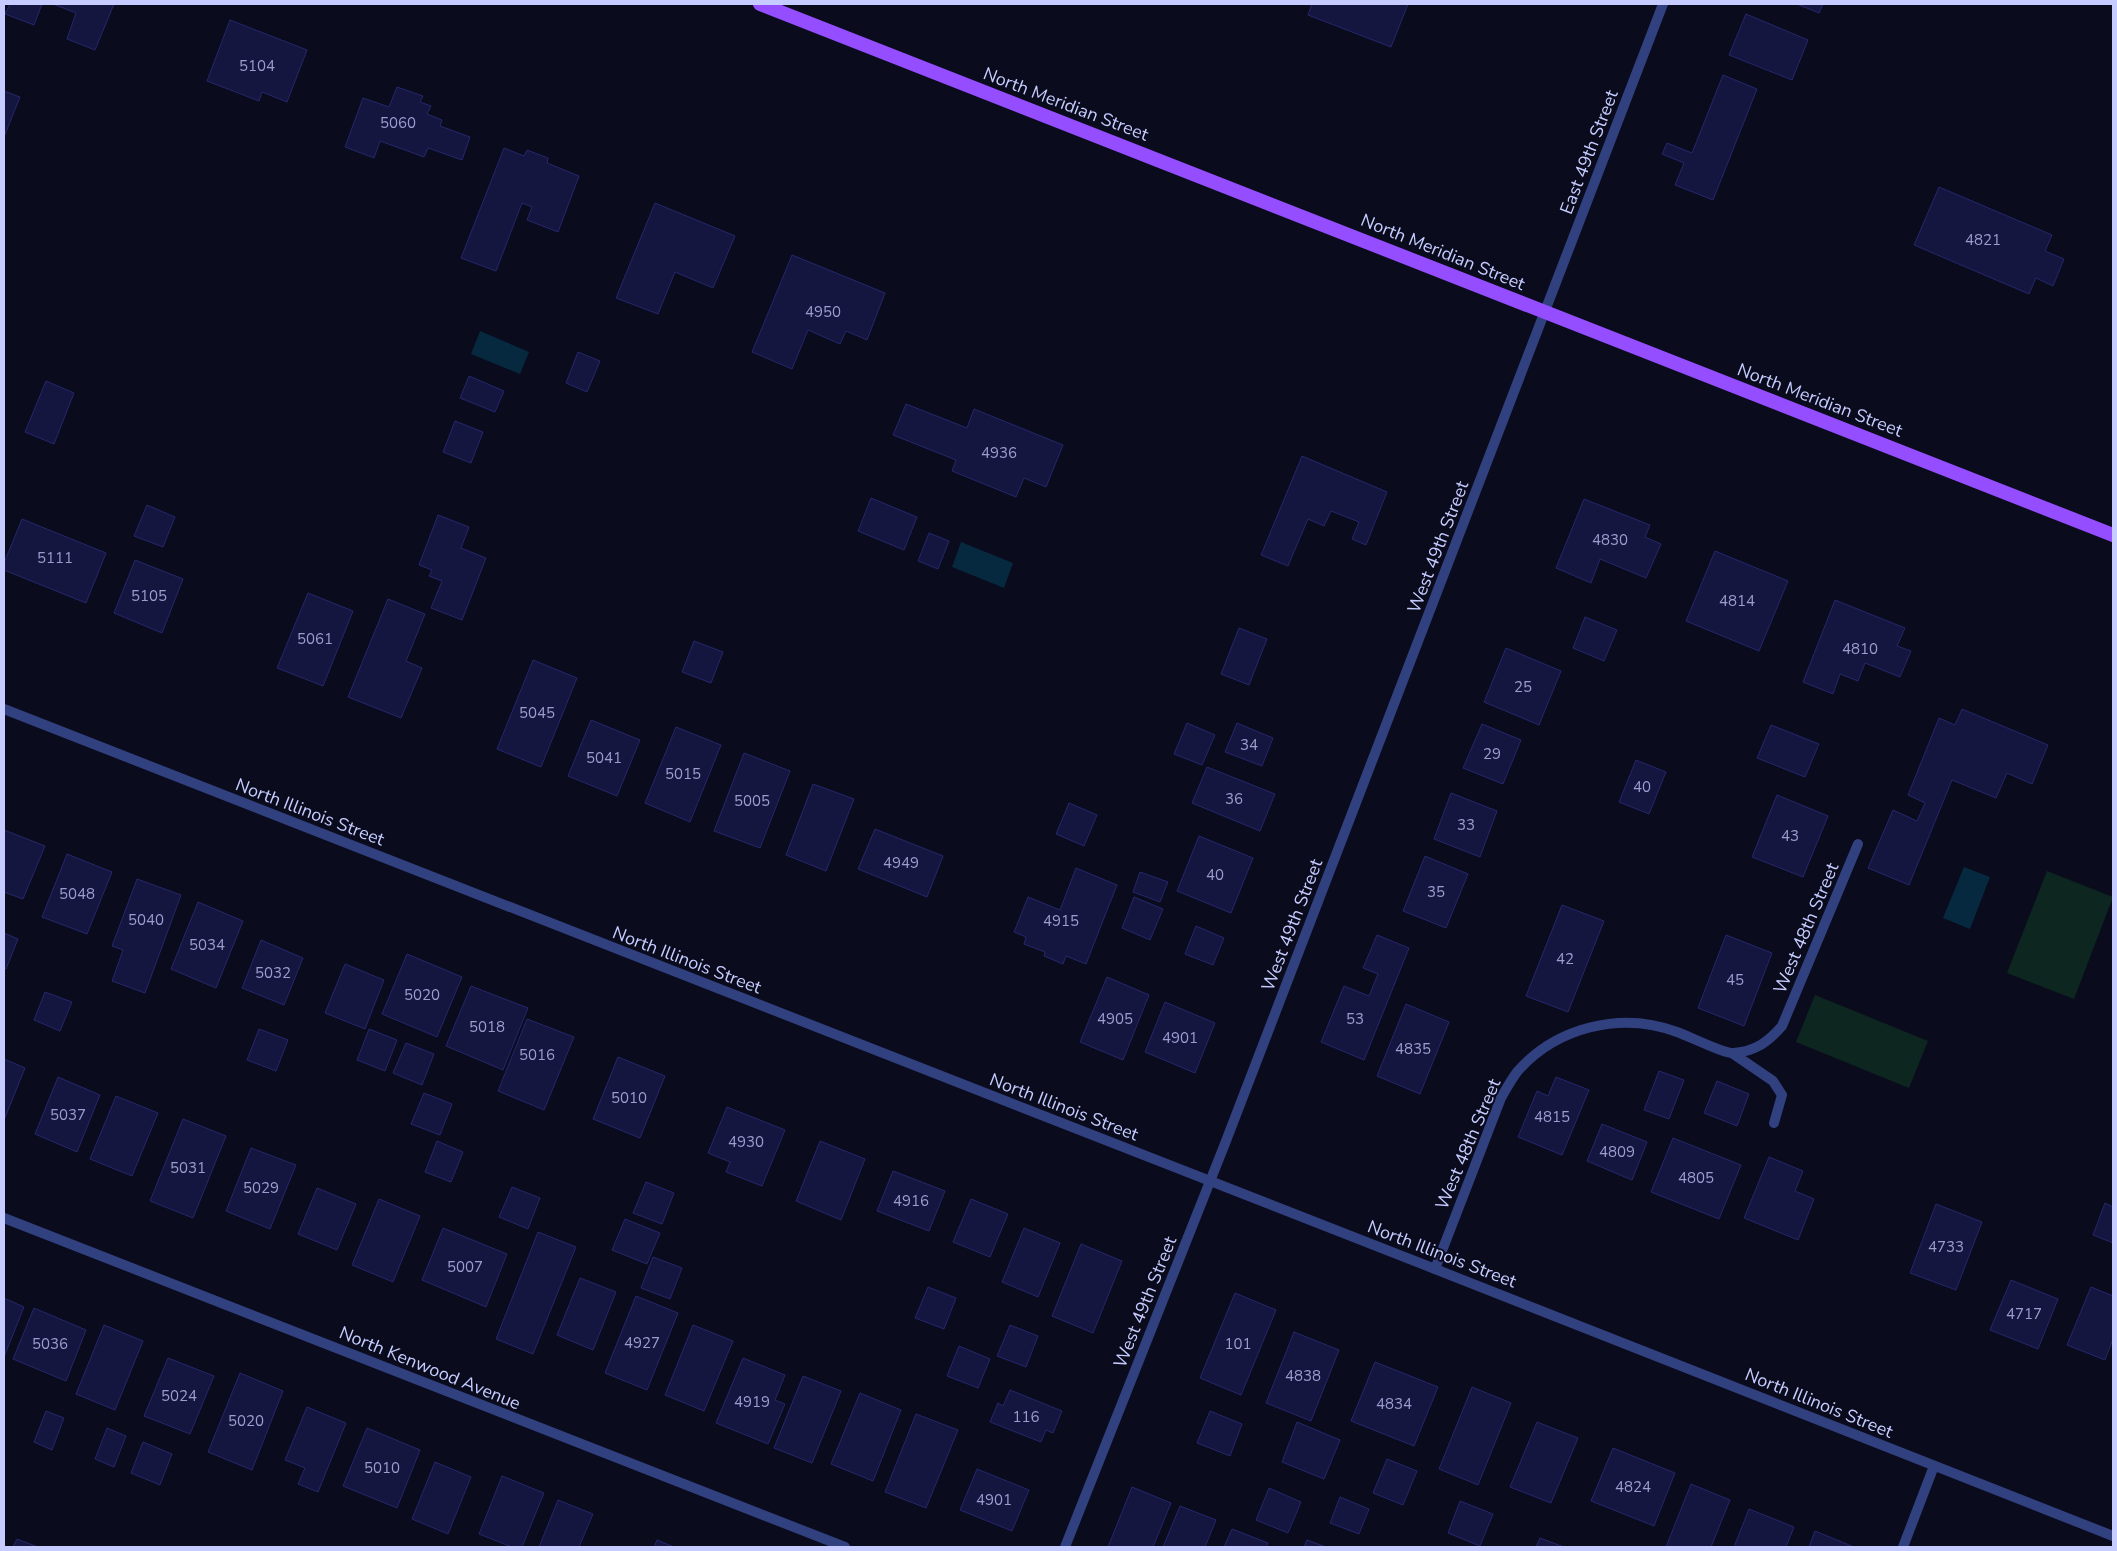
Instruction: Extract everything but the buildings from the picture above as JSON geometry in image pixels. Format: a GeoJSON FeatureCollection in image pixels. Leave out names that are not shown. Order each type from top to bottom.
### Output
{"type":"FeatureCollection","features":[{"type":"Feature","properties":{"kind":"main road","name":"North Meridian Street"},"geometry":{"type":"LineString","coordinates":[[760,4],[2113,535]]}},
{"type":"Feature","properties":{"kind":"street","name":"East 49th Street"},"geometry":{"type":"LineString","coordinates":[[1546,312],[1664,4]]}},
{"type":"Feature","properties":{"kind":"street","name":"West 49th Street"},"geometry":{"type":"LineString","coordinates":[[1065,1547],[1210,1182],[1546,312]]}},
{"type":"Feature","properties":{"kind":"street","name":"North Illinois Street"},"geometry":{"type":"LineString","coordinates":[[4,709],[2113,1536]]}},
{"type":"Feature","properties":{"kind":"street","name":"West 48th Street"},"geometry":{"type":"LineString","coordinates":[[1435,1269],[1501,1098],[1516,1073],[1537,1053],[1576,1031],[1617,1022],[1663,1027],[1732,1053],[1757,1048],[1769,1041],[1782,1026],[1858,844]]}},
{"type":"Feature","properties":{"kind":"street"},"geometry":{"type":"LineString","coordinates":[[1732,1053],[1773,1081],[1782,1095],[1774,1123]]}},
{"type":"Feature","properties":{"kind":"street","name":"North Kenwood Avenue"},"geometry":{"type":"LineString","coordinates":[[4,1218],[846,1547]]}},
{"type":"Feature","properties":{"kind":"street"},"geometry":{"type":"LineString","coordinates":[[1903,1547],[1934,1466]]}},
{"type":"Feature","properties":{"kind":"green space"},"geometry":{"type":"Polygon","coordinates":[[[2047,871],[2113,897],[2074,999],[2007,973],[2047,871]]]}},
{"type":"Feature","properties":{"kind":"green space"},"geometry":{"type":"Polygon","coordinates":[[[1815,995],[1928,1041],[1909,1088],[1796,1042],[1815,995]]]}},
{"type":"Feature","properties":{"kind":"water"},"geometry":{"type":"Polygon","coordinates":[[[480,331],[529,352],[520,374],[471,354],[480,331]]]}},
{"type":"Feature","properties":{"kind":"water"},"geometry":{"type":"Polygon","coordinates":[[[961,542],[1013,563],[1004,588],[952,567],[961,542]]]}},
{"type":"Feature","properties":{"kind":"water"},"geometry":{"type":"Polygon","coordinates":[[[1964,867],[1990,877],[1970,929],[1943,918],[1964,867]]]}}]}
